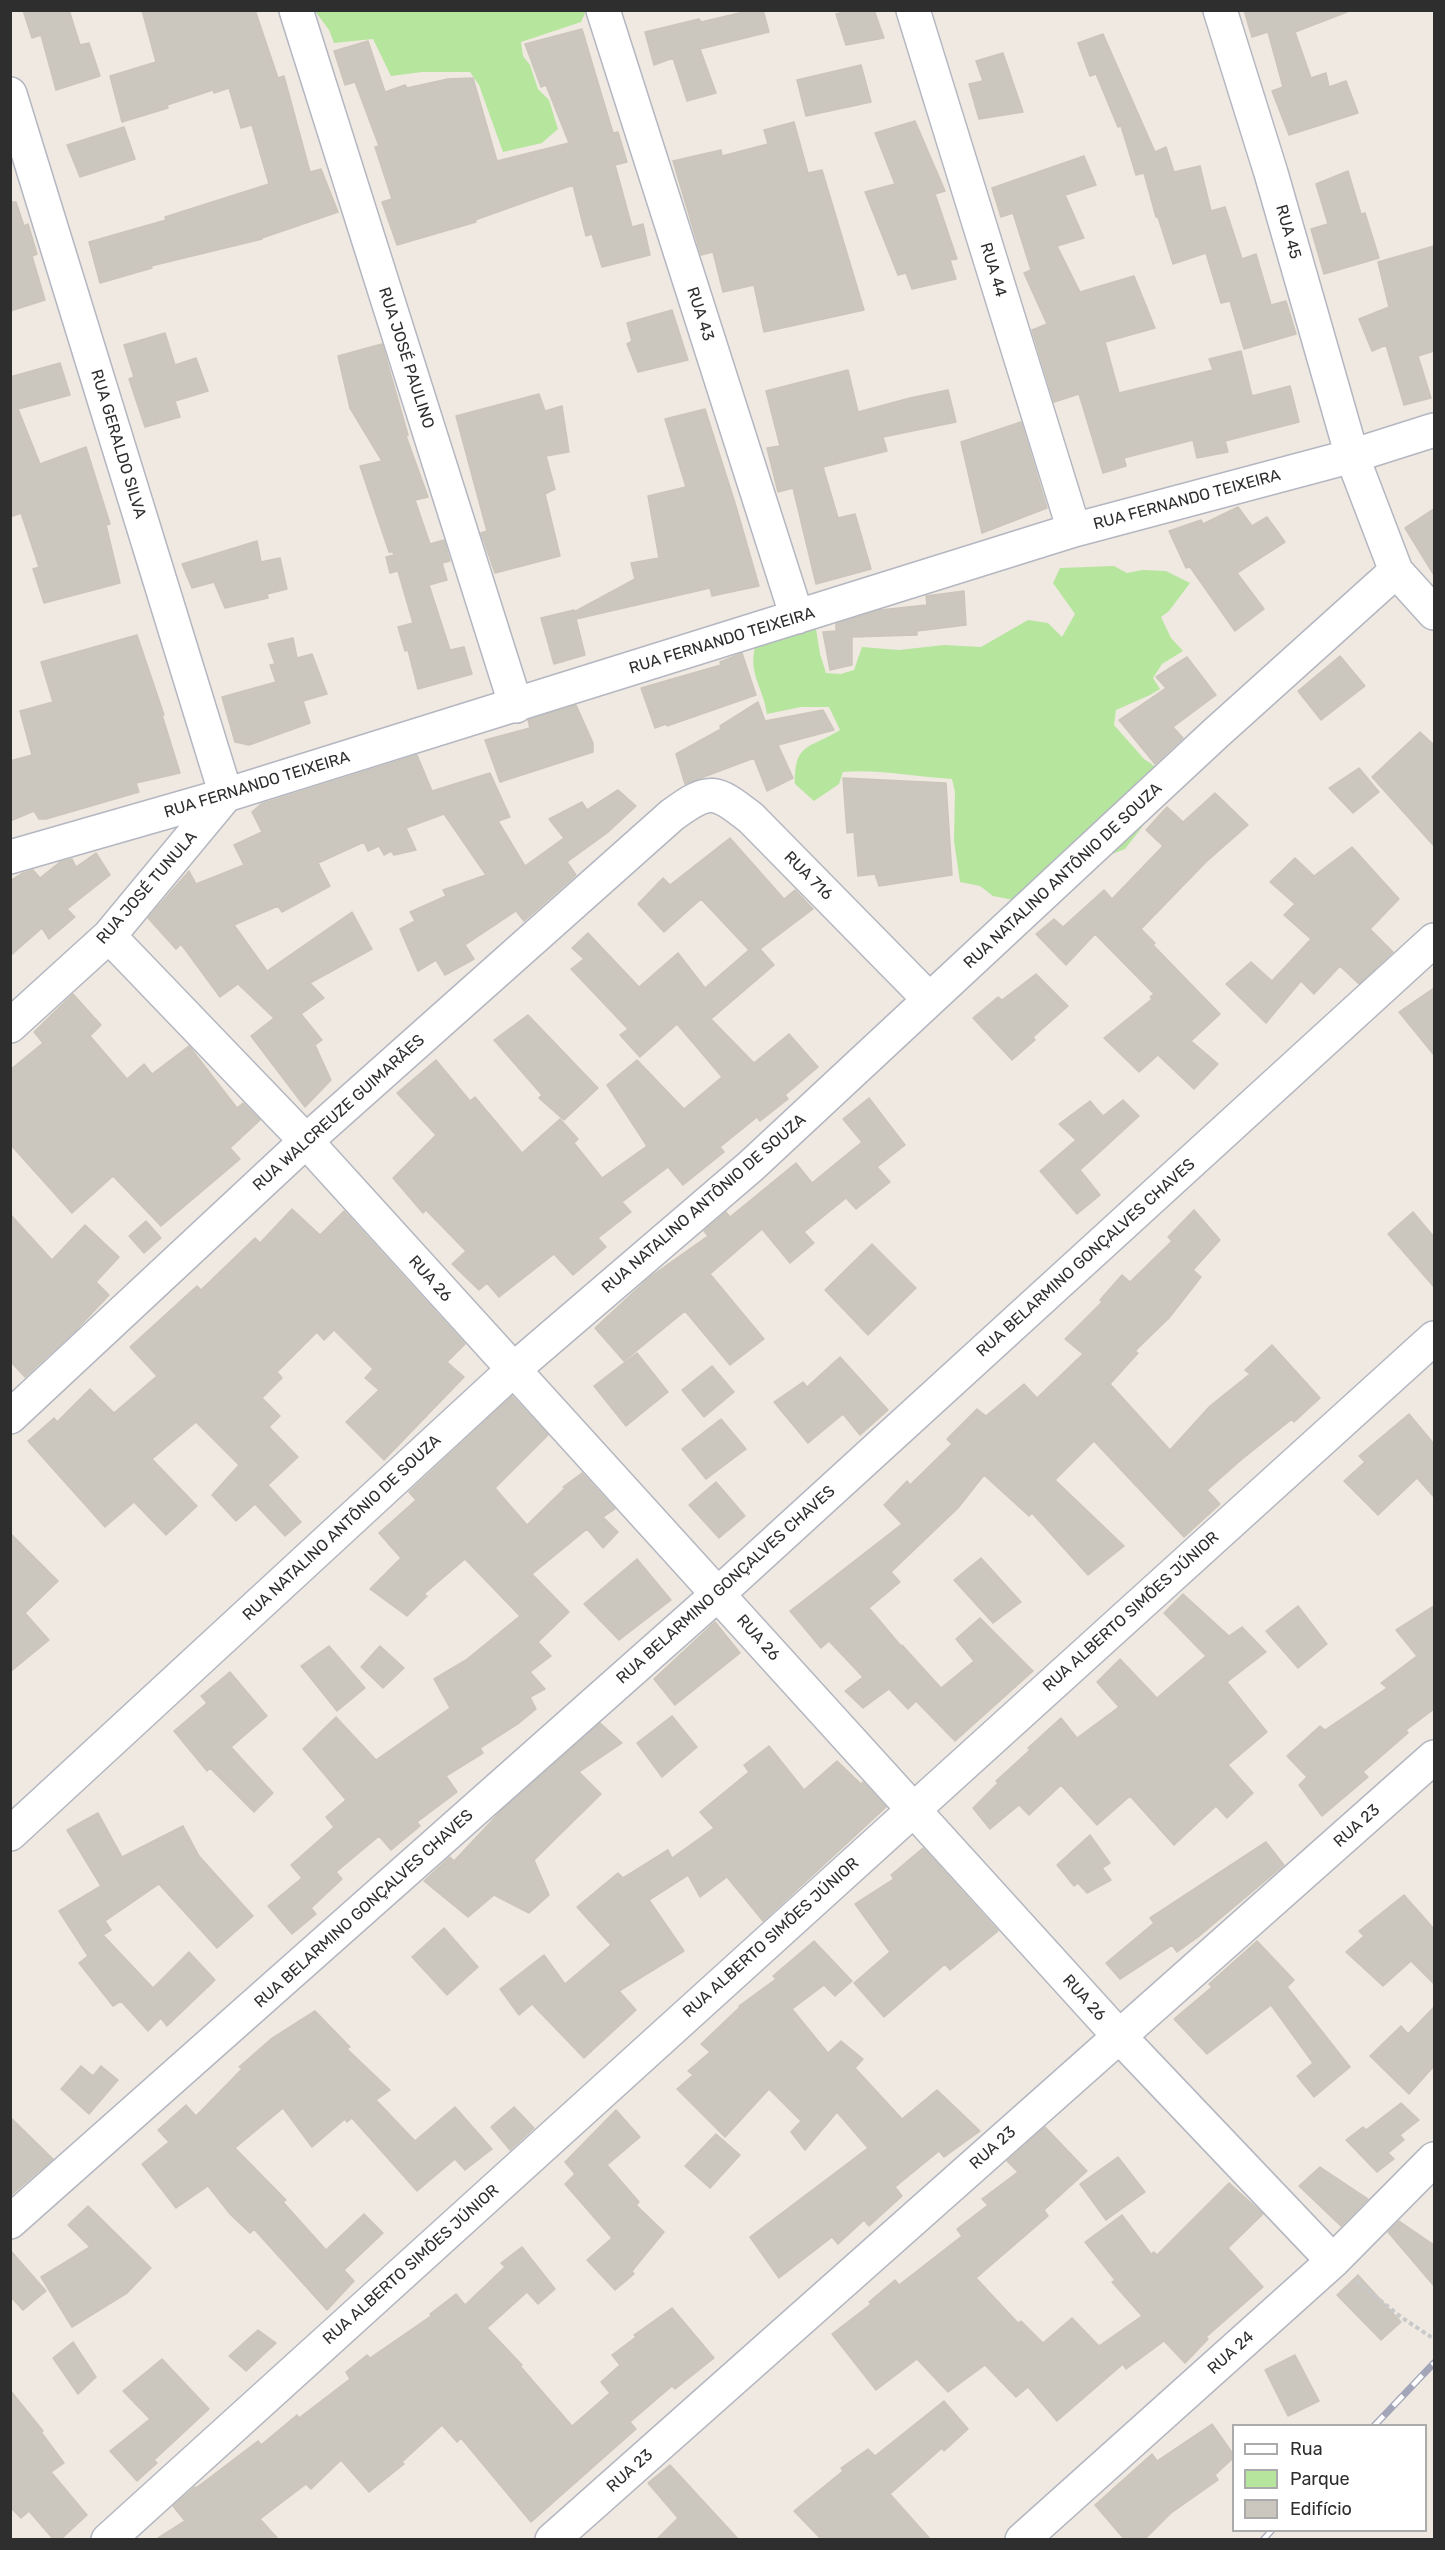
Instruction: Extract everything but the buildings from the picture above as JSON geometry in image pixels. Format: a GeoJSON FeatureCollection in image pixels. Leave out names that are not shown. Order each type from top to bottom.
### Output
{"type":"FeatureCollection","features":[{"type":"Feature","properties":{"kind":"street","name":"RUA JOSÉ PAULINO"},"geometry":{"type":"LineString","coordinates":[[296,10],[516,705]]}},
{"type":"Feature","properties":{"kind":"street","name":"RUA 43"},"geometry":{"type":"LineString","coordinates":[[603,10],[797,617]]}},
{"type":"Feature","properties":{"kind":"street","name":"RUA 44"},"geometry":{"type":"LineString","coordinates":[[913,10],[1074,530]]}},
{"type":"Feature","properties":{"kind":"street","name":"RUA 45"},"geometry":{"type":"LineString","coordinates":[[1220,10],[1271,173],[1352,456],[1396,571]]}},
{"type":"Feature","properties":{"kind":"street","name":"RUA GERALDO SILVA"},"geometry":{"type":"LineString","coordinates":[[10,94],[226,795]]}},
{"type":"Feature","properties":{"kind":"street","name":"RUA FERNANDO TEIXEIRA"},"geometry":{"type":"LineString","coordinates":[[10,857],[226,795],[1074,530],[1352,456],[1434,430]]}},
{"type":"Feature","properties":{"kind":"street"},"geometry":{"type":"LineString","coordinates":[[1396,571],[1434,613]]}},
{"type":"Feature","properties":{"kind":"street","name":"RUA NATALINO ANTÔNIO DE SOUZA"},"geometry":{"type":"LineString","coordinates":[[10,1834],[513,1370],[751,1166],[1215,734],[1396,571]]}},
{"type":"Feature","properties":{"kind":"street","name":"RUA JOSÉ TUNULA"},"geometry":{"type":"LineString","coordinates":[[10,1026],[109,936],[226,795]]}},
{"type":"Feature","properties":{"kind":"street","name":"RUA 716"},"geometry":{"type":"LineString","coordinates":[[672,815],[695,798],[712,795],[729,801],[751,818],[929,999]]}},
{"type":"Feature","properties":{"kind":"street","name":"RUA WALCREUZE GUIMARÃES"},"geometry":{"type":"LineString","coordinates":[[10,1417],[306,1141],[672,815]]}},
{"type":"Feature","properties":{"kind":"street","name":"RUA 26"},"geometry":{"type":"LineString","coordinates":[[109,936],[306,1141],[1119,2036],[1332,2261]]}},
{"type":"Feature","properties":{"kind":"street","name":"RUA BELARMINO GONÇALVES CHAVES"},"geometry":{"type":"LineString","coordinates":[[10,2222],[718,1593],[1434,940]]}},
{"type":"Feature","properties":{"kind":"street","name":"RUA ALBERTO SIMÕES JÚNIOR"},"geometry":{"type":"LineString","coordinates":[[108,2540],[1434,1338]]}},
{"type":"Feature","properties":{"kind":"street","name":"RUA 23"},"geometry":{"type":"LineString","coordinates":[[552,2540],[1434,1757]]}},
{"type":"Feature","properties":{"kind":"street","name":"RUA 24"},"geometry":{"type":"LineString","coordinates":[[1022,2540],[1332,2261],[1434,2159]]}},
{"type":"Feature","properties":{"kind":"path"},"geometry":{"type":"LineString","coordinates":[[1332,2261],[1401,2317],[1434,2339]]}},
{"type":"Feature","properties":{"kind":"green space"},"geometry":{"type":"Polygon","coordinates":[[[315,11],[586,11],[581,22],[521,42],[523,56],[530,65],[538,89],[549,100],[558,129],[542,143],[503,152],[479,85],[470,72],[422,72],[391,76],[373,39],[334,43],[329,30],[315,11]]]}},
{"type":"Feature","properties":{"kind":"green space"},"geometry":{"type":"Polygon","coordinates":[[[1114,566],[1127,573],[1142,570],[1166,571],[1190,583],[1169,611],[1161,617],[1171,638],[1183,651],[1162,664],[1153,678],[1160,689],[1116,710],[1114,725],[1144,759],[1165,773],[1146,822],[1125,849],[1086,864],[1024,902],[993,896],[980,886],[960,882],[954,841],[955,792],[952,779],[884,772],[843,772],[839,784],[814,801],[795,784],[795,770],[801,753],[812,744],[840,730],[829,707],[801,707],[767,714],[754,672],[756,643],[816,629],[826,673],[841,674],[854,670],[862,647],[899,650],[944,645],[981,647],[1028,620],[1048,623],[1062,637],[1075,614],[1053,583],[1060,568],[1114,566]]]}},
{"type":"Feature","properties":{"kind":"railway"},"geometry":{"type":"LineString","coordinates":[[1376,2424],[1434,2363]]}},
{"type":"Feature","properties":{"kind":"railway"},"geometry":{"type":"LineString","coordinates":[[1263,2540],[1270,2532]]}}]}
